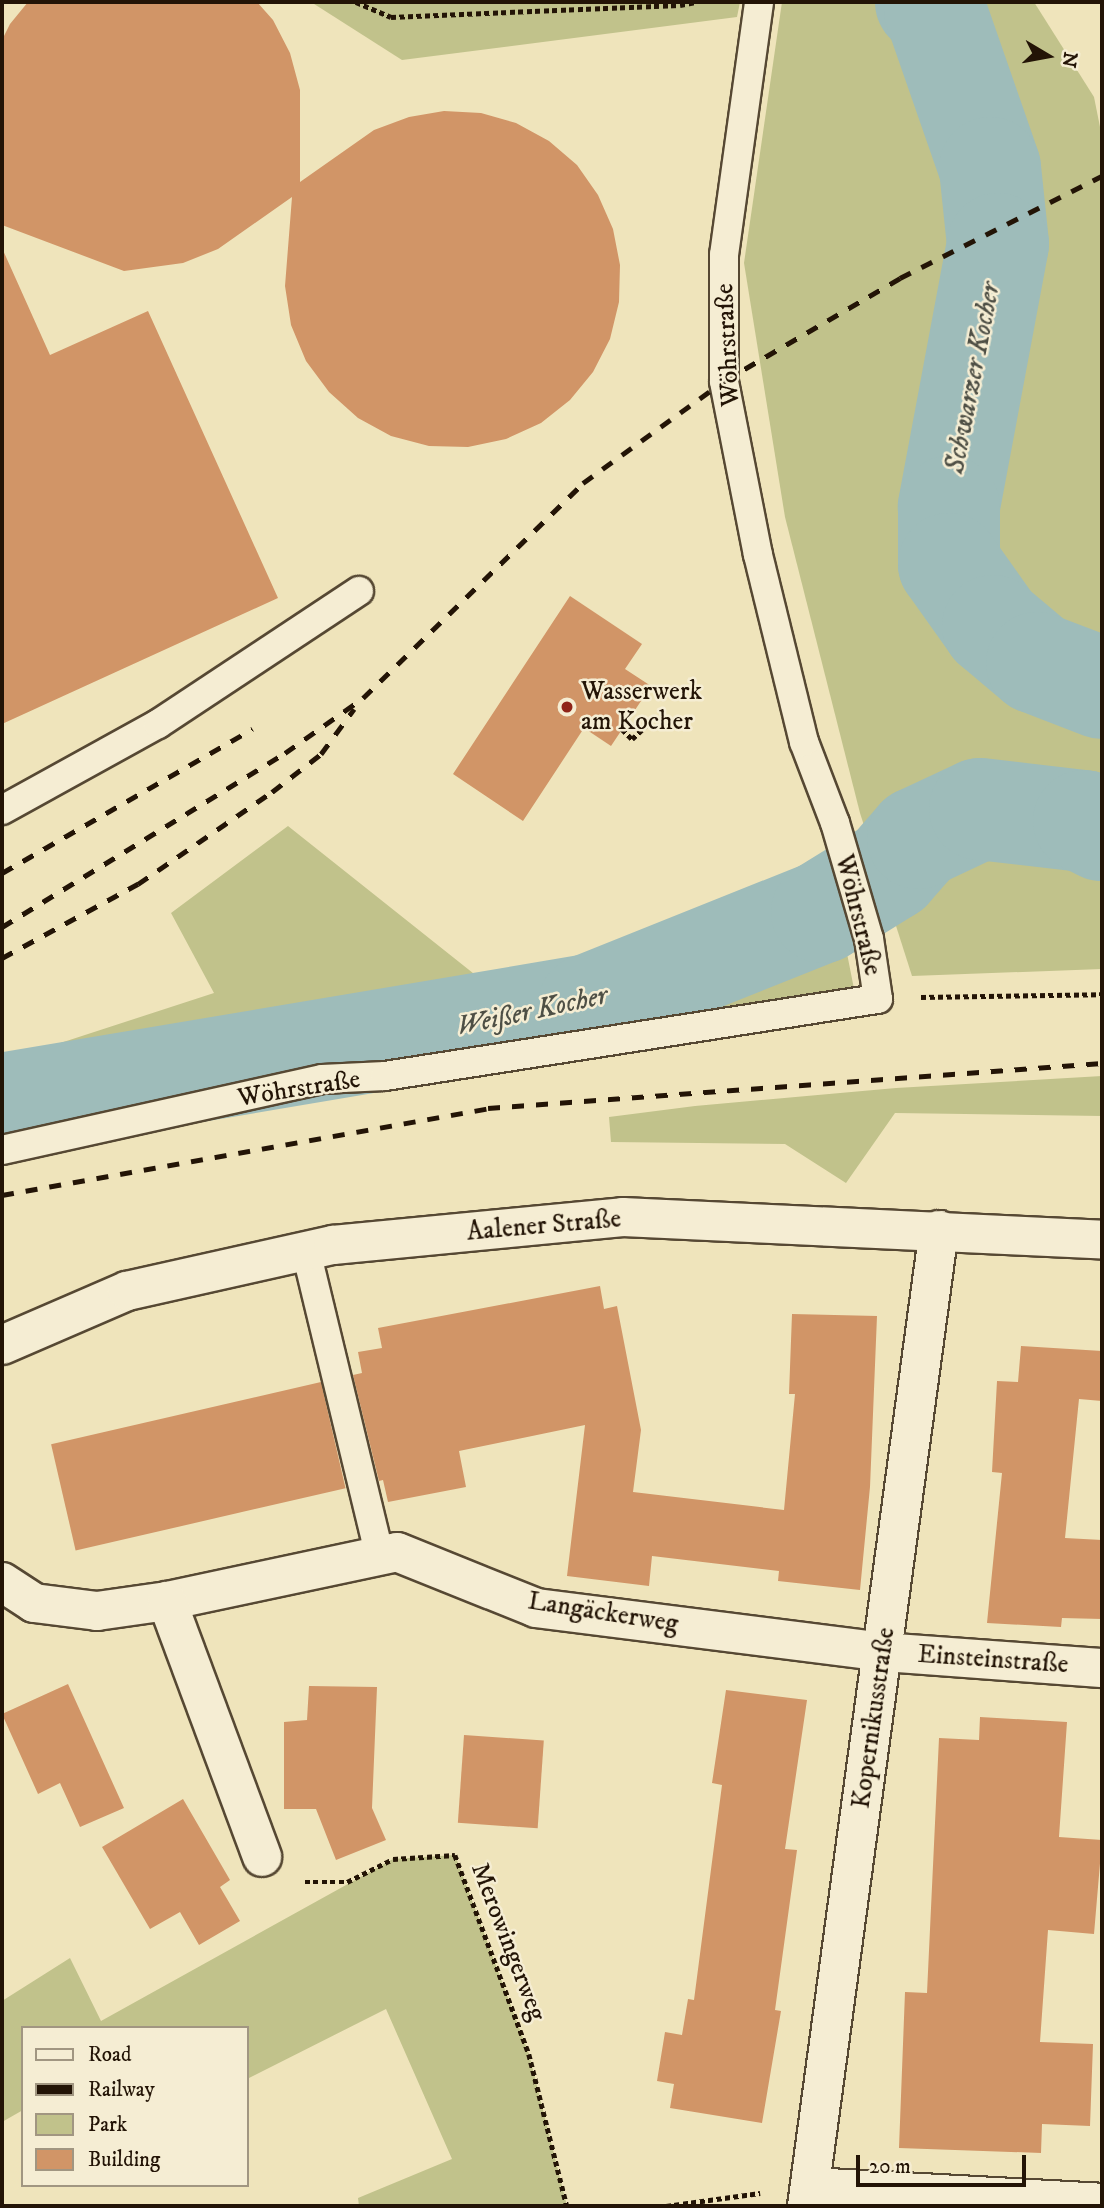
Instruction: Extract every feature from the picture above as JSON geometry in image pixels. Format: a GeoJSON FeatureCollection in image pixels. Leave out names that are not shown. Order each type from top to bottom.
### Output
{"type":"FeatureCollection","features":[{"type":"Feature","properties":{"kind":"street","name":"Aalener Straße"},"geometry":{"type":"LineString","coordinates":[[2,1345],[127,1291],[333,1245],[623,1217],[939,1230],[1102,1240]]}},
{"type":"Feature","properties":{"kind":"street","name":"Kopernikusstraße"},"geometry":{"type":"LineString","coordinates":[[808,2196],[939,1230]]}},
{"type":"Feature","properties":{"kind":"street","name":"Langäckerweg"},"geometry":{"type":"LineString","coordinates":[[2,1582],[34,1603],[97,1611],[167,1601],[397,1552],[536,1608],[883,1652]]}},
{"type":"Feature","properties":{"kind":"street"},"geometry":{"type":"LineString","coordinates":[[167,1601],[262,1857]]}},
{"type":"Feature","properties":{"kind":"street","name":"Einsteinstraße"},"geometry":{"type":"LineString","coordinates":[[883,1652],[1102,1668]]}},
{"type":"Feature","properties":{"kind":"street"},"geometry":{"type":"LineString","coordinates":[[808,2196],[1102,2203]]}},
{"type":"Feature","properties":{"kind":"lane","name":"Wöhrstraße"},"geometry":{"type":"LineString","coordinates":[[2,1150],[322,1079],[385,1076],[878,999],[869,939],[841,847],[804,742],[758,555],[724,381],[724,255],[759,2]]}},
{"type":"Feature","properties":{"kind":"lane"},"geometry":{"type":"LineString","coordinates":[[2,810],[158,724],[359,591]]}},
{"type":"Feature","properties":{"kind":"lane"},"geometry":{"type":"LineString","coordinates":[[306,1251],[380,1556]]}},
{"type":"Feature","properties":{"kind":"path"},"geometry":{"type":"LineString","coordinates":[[356,2],[391,18],[680,5],[696,2]]}},
{"type":"Feature","properties":{"kind":"path"},"geometry":{"type":"LineString","coordinates":[[622,729],[632,738],[646,726]]}},
{"type":"Feature","properties":{"kind":"path"},"geometry":{"type":"LineString","coordinates":[[878,999],[1102,994]]}},
{"type":"Feature","properties":{"kind":"path","name":"Merowingerweg"},"geometry":{"type":"LineString","coordinates":[[262,1857],[280,1882],[347,1882],[393,1859],[455,1855],[529,2054],[567,2206]]}},
{"type":"Feature","properties":{"kind":"path"},"geometry":{"type":"LineString","coordinates":[[666,2206],[808,2196]]}},
{"type":"Feature","properties":{"kind":"green space"},"geometry":{"type":"Polygon","coordinates":[[[311,2],[740,2],[737,17],[402,60],[311,2]]]}},
{"type":"Feature","properties":{"kind":"green space"},"geometry":{"type":"Polygon","coordinates":[[[782,2],[1034,2],[1094,97],[1102,137],[1102,969],[912,976],[860,813],[785,517],[744,263],[782,2]]]}},
{"type":"Feature","properties":{"kind":"green space"},"geometry":{"type":"Polygon","coordinates":[[[288,826],[512,1004],[842,928],[855,994],[382,1069],[367,1058],[153,1088],[59,1121],[2,1134],[2,1062],[214,993],[171,913],[288,826]]]}},
{"type":"Feature","properties":{"kind":"green space"},"geometry":{"type":"Polygon","coordinates":[[[1102,1076],[1102,1116],[895,1113],[846,1183],[785,1144],[611,1142],[609,1117],[695,1106],[896,1088],[1102,1076]]]}},
{"type":"Feature","properties":{"kind":"green space"},"geometry":{"type":"Polygon","coordinates":[[[455,1855],[529,2054],[567,2206],[359,2206],[358,2198],[452,2159],[386,2009],[248,2078],[248,2026],[21,2026],[21,2111],[2,2122],[2,2001],[70,1958],[101,2021],[393,1859],[455,1855]]]}},
{"type":"Feature","properties":{"kind":"building"},"geometry":{"type":"Polygon","coordinates":[[[28,2],[257,2],[273,20],[290,53],[300,90],[300,182],[374,130],[409,117],[444,111],[481,113],[516,123],[549,141],[577,165],[598,195],[613,229],[620,265],[619,302],[610,339],[593,372],[570,400],[541,423],[506,439],[468,447],[429,446],[391,436],[358,418],[329,392],[306,361],[291,325],[285,286],[292,197],[218,249],[183,263],[124,271],[2,225],[2,40],[10,24],[28,2]]]}},
{"type":"Feature","properties":{"kind":"building"},"geometry":{"type":"Polygon","coordinates":[[[2,248],[50,355],[148,311],[278,598],[2,724],[2,248]]]}},
{"type":"Feature","properties":{"kind":"building","name":"Wasserwerk am Kocher"},"geometry":{"type":"Polygon","coordinates":[[[570,596],[642,644],[625,669],[651,686],[611,746],[584,728],[523,821],[453,774],[570,596]]]}},
{"type":"Feature","properties":{"kind":"building"},"geometry":{"type":"Polygon","coordinates":[[[600,1286],[604,1309],[617,1306],[641,1430],[633,1492],[784,1510],[795,1394],[789,1394],[792,1314],[877,1316],[870,1487],[860,1590],[778,1581],[779,1571],[652,1556],[649,1586],[567,1576],[585,1425],[459,1451],[466,1487],[388,1502],[383,1480],[379,1481],[353,1375],[362,1373],[358,1352],[382,1348],[378,1328],[600,1286]]]}},
{"type":"Feature","properties":{"kind":"building"},"geometry":{"type":"Polygon","coordinates":[[[1021,1346],[1102,1351],[1102,1401],[1079,1399],[1065,1538],[1102,1540],[1102,1619],[1062,1618],[1061,1627],[987,1623],[1002,1473],[992,1472],[997,1381],[1018,1382],[1021,1346]]]}},
{"type":"Feature","properties":{"kind":"building"},"geometry":{"type":"Polygon","coordinates":[[[321,1382],[346,1488],[76,1551],[51,1444],[321,1382]]]}},
{"type":"Feature","properties":{"kind":"building"},"geometry":{"type":"Polygon","coordinates":[[[68,1684],[124,1808],[80,1827],[60,1783],[38,1794],[2,1714],[68,1684]]]}},
{"type":"Feature","properties":{"kind":"building"},"geometry":{"type":"Polygon","coordinates":[[[309,1686],[377,1687],[372,1808],[386,1840],[336,1860],[316,1809],[284,1809],[284,1722],[307,1720],[309,1686]]]}},
{"type":"Feature","properties":{"kind":"building"},"geometry":{"type":"Polygon","coordinates":[[[726,1690],[807,1700],[785,1849],[797,1850],[775,2010],[781,2011],[762,2123],[670,2108],[674,2084],[657,2081],[665,2032],[682,2035],[688,1999],[694,2000],[722,1785],[712,1783],[726,1690]]]}},
{"type":"Feature","properties":{"kind":"building"},"geometry":{"type":"Polygon","coordinates":[[[980,1717],[1067,1722],[1059,1837],[1102,1840],[1094,1934],[1048,1930],[1040,2042],[1093,2044],[1090,2126],[1042,2124],[1041,2153],[899,2148],[905,1992],[927,1993],[939,1738],[979,1740],[980,1717]]]}},
{"type":"Feature","properties":{"kind":"building"},"geometry":{"type":"Polygon","coordinates":[[[464,1735],[544,1741],[538,1828],[458,1823],[464,1735]]]}},
{"type":"Feature","properties":{"kind":"building"},"geometry":{"type":"Polygon","coordinates":[[[183,1799],[230,1880],[220,1887],[240,1921],[199,1945],[180,1912],[150,1929],[102,1847],[183,1799]]]}},
{"type":"Feature","properties":{"kind":"waterway","name":"Schwarzer Kocher"},"geometry":{"type":"LineString","coordinates":[[926,2],[935,10],[990,168],[998,244],[949,507],[949,564],[993,626],[1037,663],[1102,688]]}},
{"type":"Feature","properties":{"kind":"waterway","name":"Weißer Kocher"},"geometry":{"type":"LineString","coordinates":[[2,1104],[589,1005],[822,912],[890,870],[918,838],[980,809],[1084,821],[1102,830]]}},
{"type":"Feature","properties":{"kind":"railway"},"geometry":{"type":"LineString","coordinates":[[2,927],[285,753],[363,698],[583,483],[724,381],[900,278],[1102,176]]}},
{"type":"Feature","properties":{"kind":"railway"},"geometry":{"type":"LineString","coordinates":[[2,958],[138,884],[272,792],[321,754],[354,709]]}},
{"type":"Feature","properties":{"kind":"railway"},"geometry":{"type":"LineString","coordinates":[[2,873],[252,729]]}},
{"type":"Feature","properties":{"kind":"railway"},"geometry":{"type":"LineString","coordinates":[[2,1195],[488,1108],[1102,1063]]}},
{"type":"Feature","properties":{"kind":"place","name":"Wasserwerk am Kocher"},"geometry":{"type":"Point","coordinates":[567,707]}}]}
